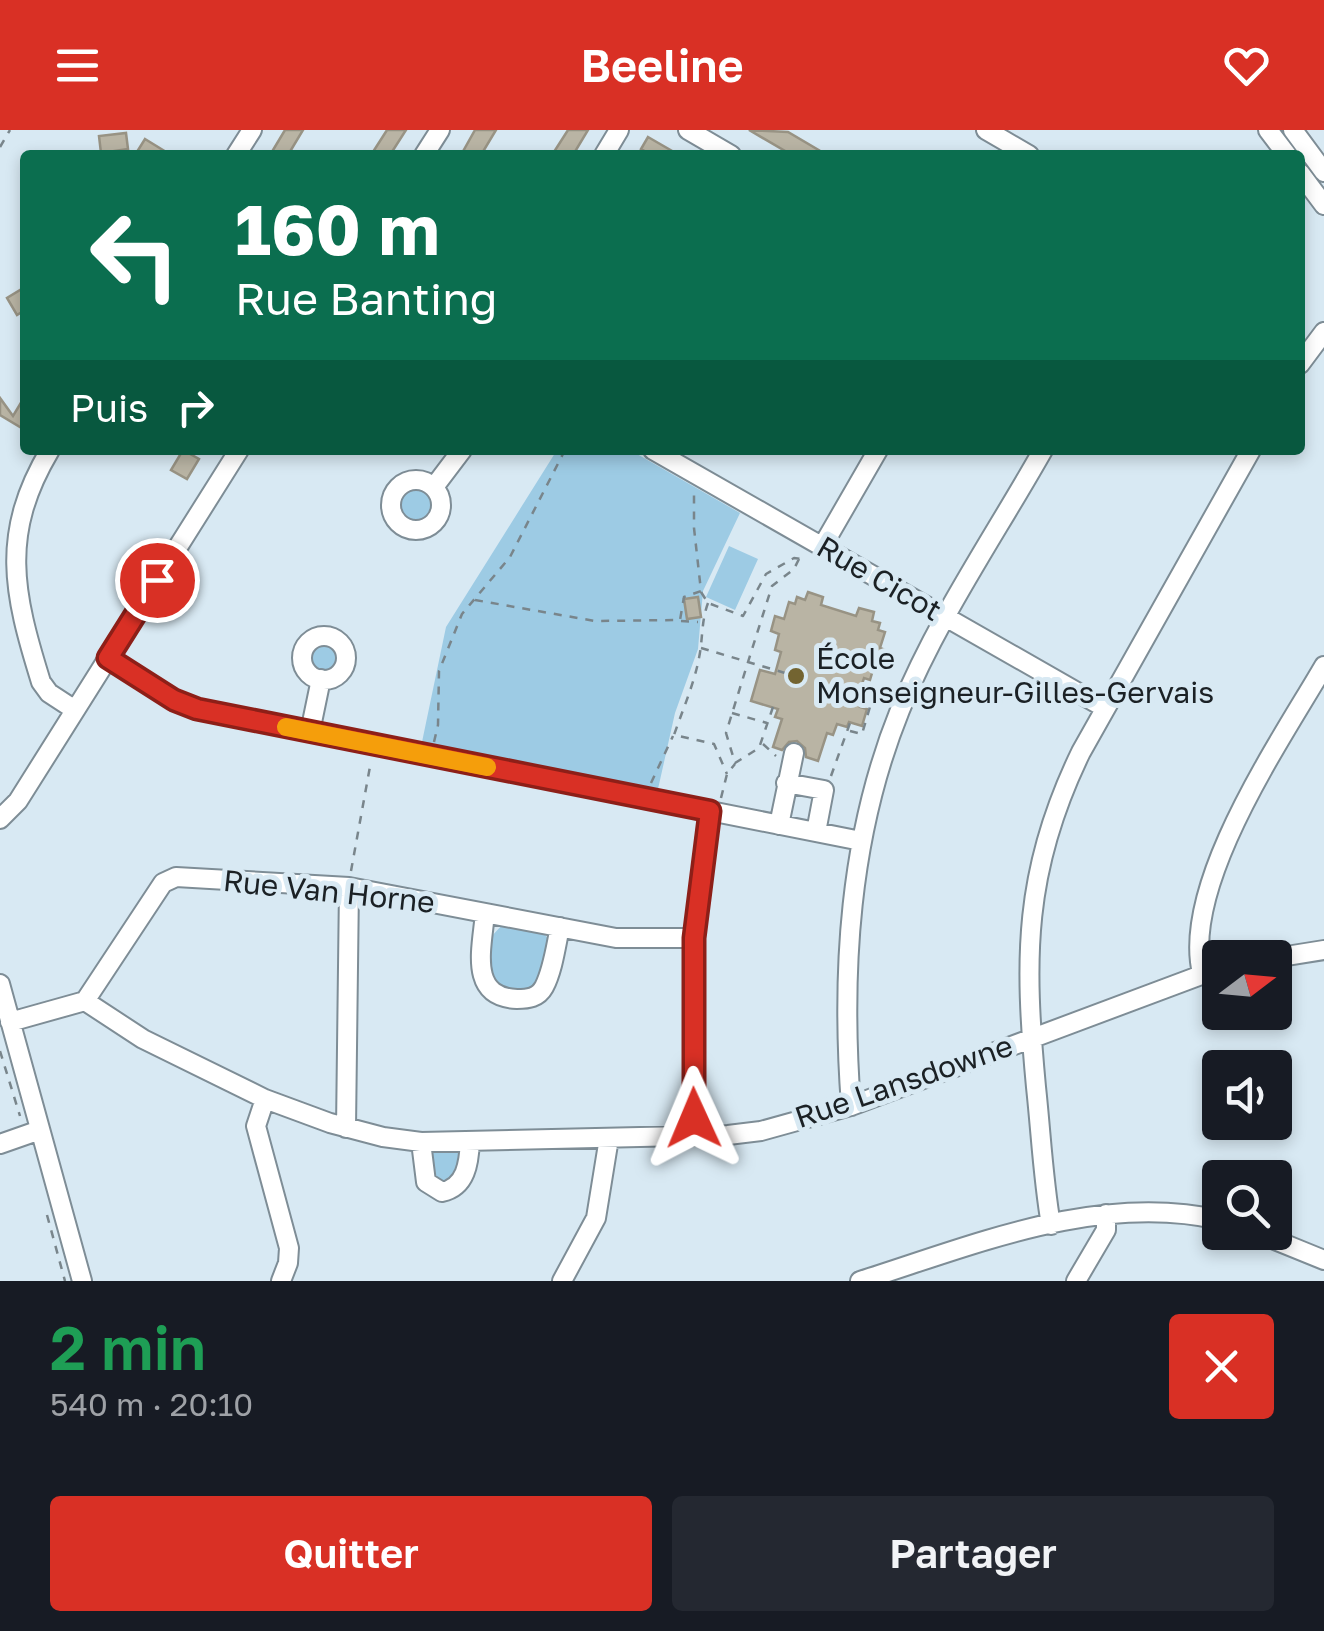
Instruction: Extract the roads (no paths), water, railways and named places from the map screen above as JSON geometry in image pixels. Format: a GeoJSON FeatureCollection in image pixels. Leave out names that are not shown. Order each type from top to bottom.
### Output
{"type":"FeatureCollection","features":[{"type":"Feature","properties":{"kind":"street"},"geometry":{"type":"LineString","coordinates":[[688,130],[722,150]]}},
{"type":"Feature","properties":{"kind":"street"},"geometry":{"type":"LineString","coordinates":[[986,130],[1020,150]]}},
{"type":"Feature","properties":{"kind":"street"},"geometry":{"type":"LineString","coordinates":[[1268,130],[1283,150]]}},
{"type":"Feature","properties":{"kind":"street"},"geometry":{"type":"LineString","coordinates":[[1293,130],[1324,172]]}},
{"type":"Feature","properties":{"kind":"street"},"geometry":{"type":"LineString","coordinates":[[1305,180],[1324,206]]}},
{"type":"Feature","properties":{"kind":"street"},"geometry":{"type":"LineString","coordinates":[[1305,357],[1324,332]]}},
{"type":"Feature","properties":{"kind":"street"},"geometry":{"type":"LineString","coordinates":[[47,455],[21,506],[15,545],[16,584],[41,682],[75,710]]}},
{"type":"Feature","properties":{"kind":"street"},"geometry":{"type":"LineString","coordinates":[[0,819],[12,810],[236,455]]}},
{"type":"Feature","properties":{"kind":"street"},"geometry":{"type":"LineString","coordinates":[[434,487],[458,455]]}},
{"type":"Feature","properties":{"kind":"street","name":"Rue Cicot"},"geometry":{"type":"LineString","coordinates":[[661,455],[814,548],[1105,708]]}},
{"type":"Feature","properties":{"kind":"street"},"geometry":{"type":"LineString","coordinates":[[814,548],[875,455]]}},
{"type":"Feature","properties":{"kind":"street"},"geometry":{"type":"LineString","coordinates":[[851,1106],[848,967],[853,894],[861,841],[882,760],[900,710],[946,618],[1040,455]]}},
{"type":"Feature","properties":{"kind":"street"},"geometry":{"type":"LineString","coordinates":[[1050,1224],[1032,1037],[1028,942],[1038,868],[1062,794],[1105,708],[1248,455]]}},
{"type":"Feature","properties":{"kind":"street"},"geometry":{"type":"LineString","coordinates":[[108,658],[189,706],[715,807],[779,825],[861,841]]}},
{"type":"Feature","properties":{"kind":"street"},"geometry":{"type":"LineString","coordinates":[[1202,963],[1198,960],[1200,931],[1216,868],[1250,795],[1324,666]]}},
{"type":"Feature","properties":{"kind":"street"},"geometry":{"type":"LineString","coordinates":[[310,732],[321,679]]}},
{"type":"Feature","properties":{"kind":"street"},"geometry":{"type":"LineString","coordinates":[[779,825],[790,767],[824,790],[816,832]]}},
{"type":"Feature","properties":{"kind":"street"},"geometry":{"type":"LineString","coordinates":[[694,1136],[694,938],[715,807]]}},
{"type":"Feature","properties":{"kind":"street","name":"Rue Van Horne"},"geometry":{"type":"LineString","coordinates":[[86,1002],[160,886],[169,879],[183,877],[350,882],[624,939],[694,938]]}},
{"type":"Feature","properties":{"kind":"street"},"geometry":{"type":"LineString","coordinates":[[346,1128],[350,882]]}},
{"type":"Feature","properties":{"kind":"street"},"geometry":{"type":"LineString","coordinates":[[485,912],[483,978],[488,990],[502,998],[527,999],[543,989],[560,927]]}},
{"type":"Feature","properties":{"kind":"street"},"geometry":{"type":"LineString","coordinates":[[1292,955],[1324,950]]}},
{"type":"Feature","properties":{"kind":"street","name":"Rue Lansdowne"},"geometry":{"type":"LineString","coordinates":[[86,1002],[143,1039],[264,1099],[346,1128],[421,1142],[694,1136],[753,1132],[851,1106],[1202,973]]}},
{"type":"Feature","properties":{"kind":"street"},"geometry":{"type":"LineString","coordinates":[[0,984],[82,1281]]}},
{"type":"Feature","properties":{"kind":"street"},"geometry":{"type":"LineString","coordinates":[[10,1022],[86,1002]]}},
{"type":"Feature","properties":{"kind":"street"},"geometry":{"type":"LineString","coordinates":[[264,1099],[256,1126],[289,1253],[281,1281]]}},
{"type":"Feature","properties":{"kind":"street"},"geometry":{"type":"LineString","coordinates":[[0,1144],[40,1130]]}},
{"type":"Feature","properties":{"kind":"street"},"geometry":{"type":"LineString","coordinates":[[562,1281],[596,1218],[610,1138]]}},
{"type":"Feature","properties":{"kind":"street"},"geometry":{"type":"LineString","coordinates":[[421,1142],[426,1182],[442,1192],[452,1190],[462,1180],[470,1141]]}},
{"type":"Feature","properties":{"kind":"street"},"geometry":{"type":"LineString","coordinates":[[860,1281],[1050,1224],[1106,1214],[1166,1213],[1202,1218]]}},
{"type":"Feature","properties":{"kind":"street"},"geometry":{"type":"LineString","coordinates":[[1076,1281],[1106,1230],[1106,1214]]}},
{"type":"Feature","properties":{"kind":"street"},"geometry":{"type":"LineString","coordinates":[[1292,1247],[1324,1260]]}},
{"type":"Feature","properties":{"kind":"place","name":"École Monseigneur-Gilles-Gervais"},"geometry":{"type":"Point","coordinates":[796,676]}}]}
